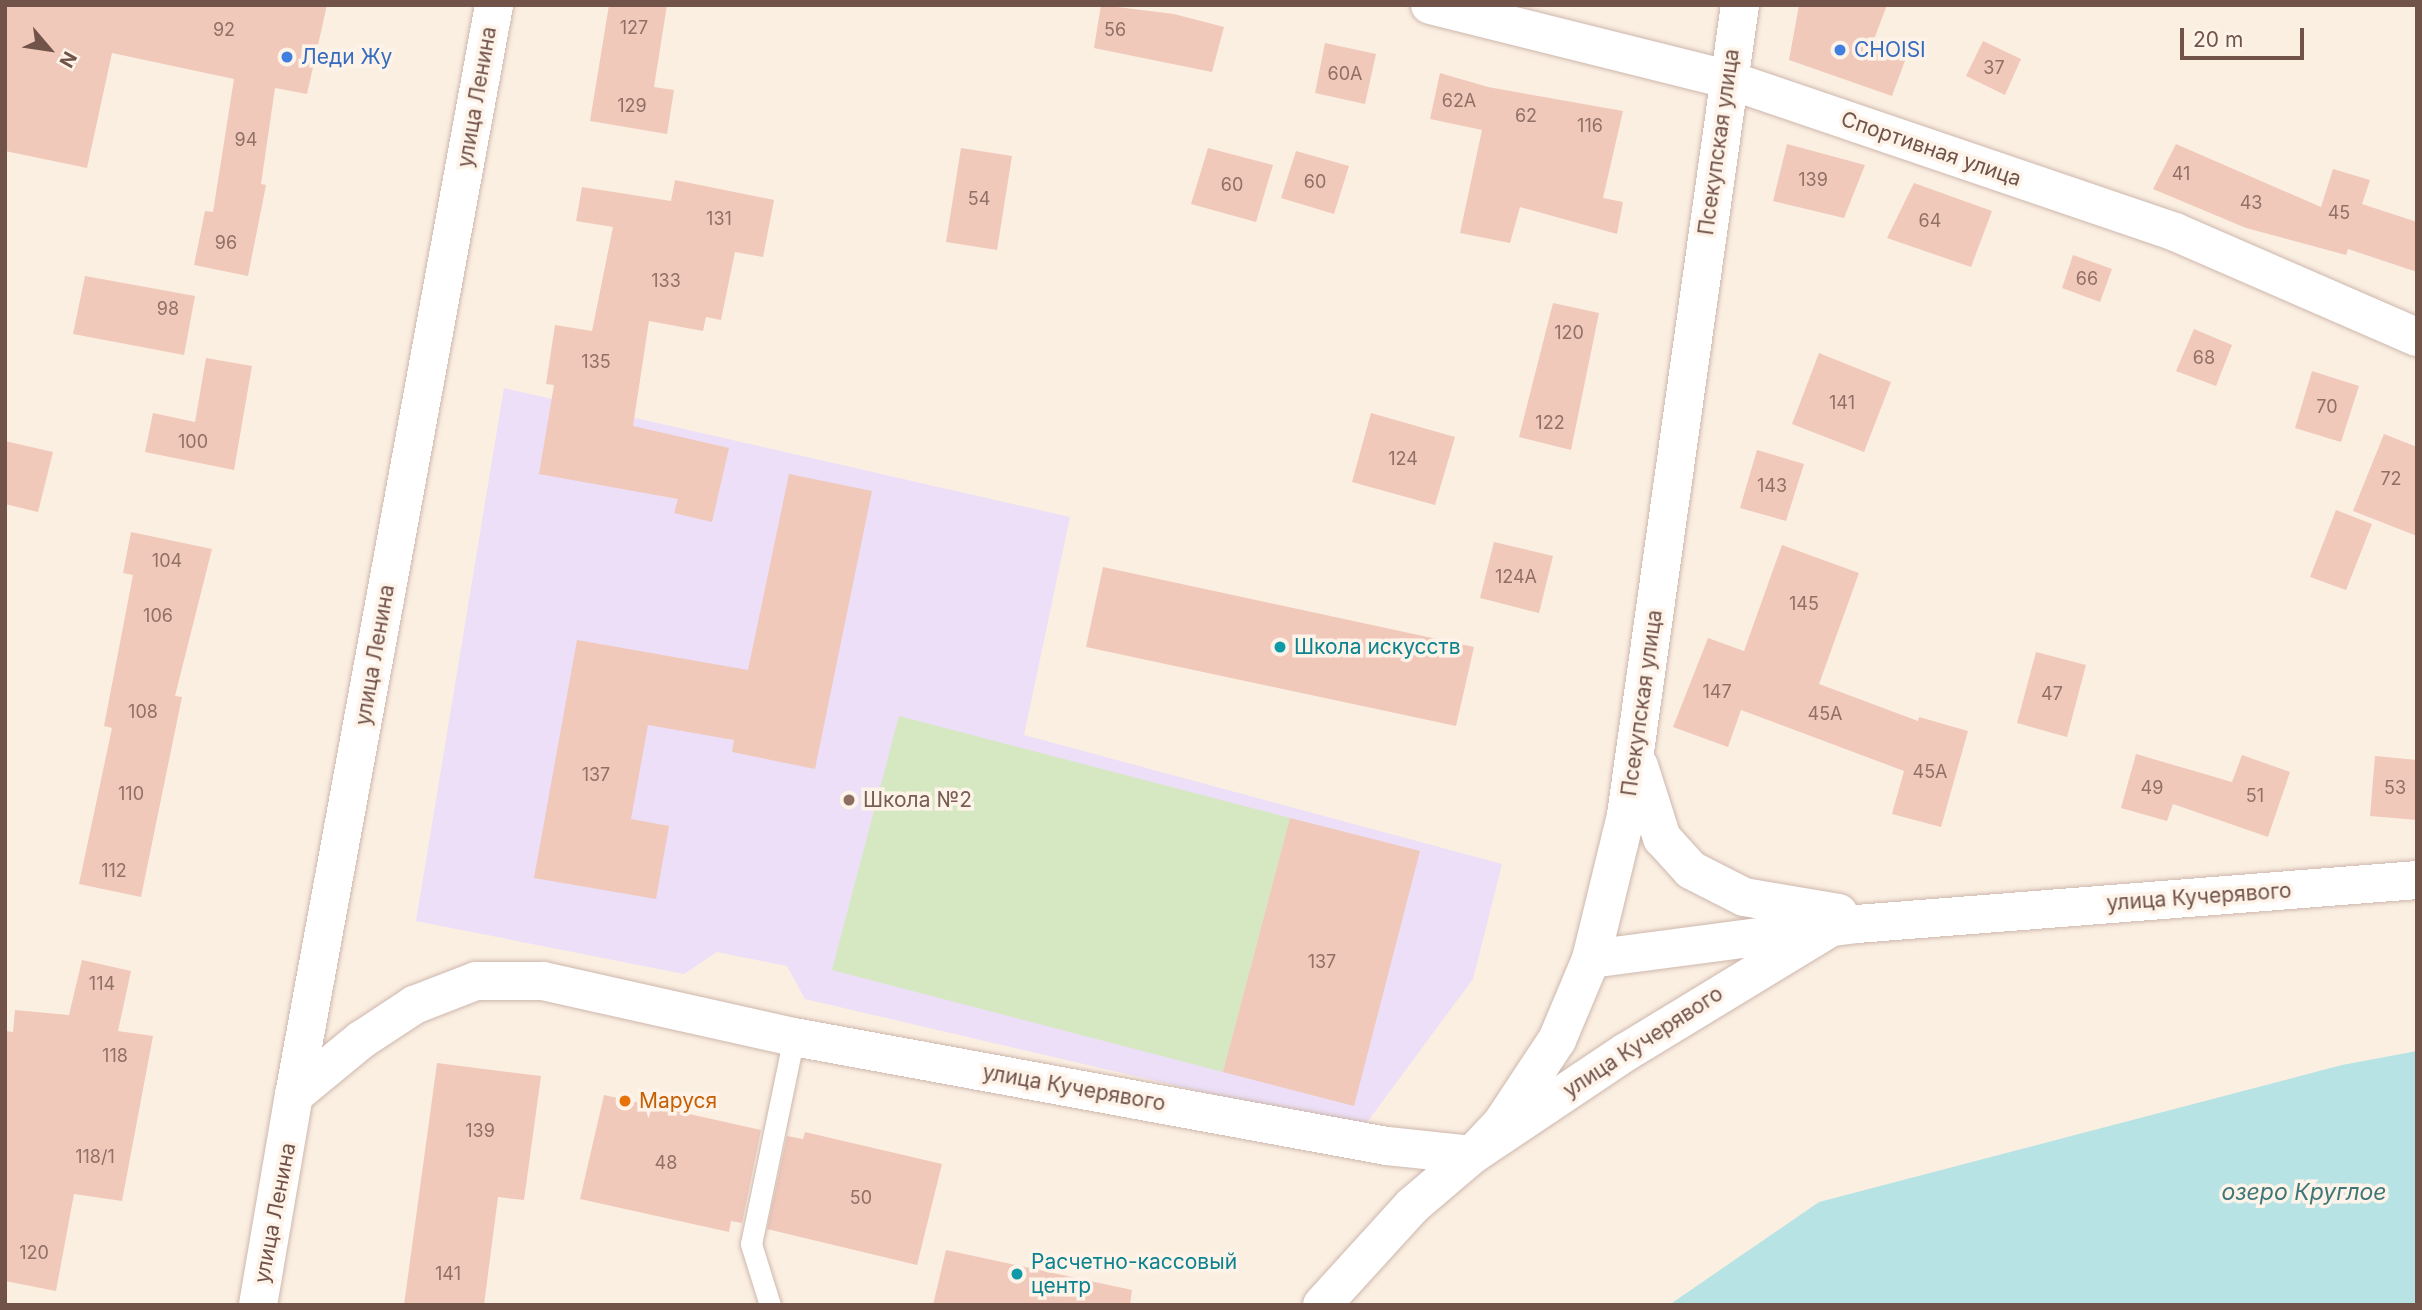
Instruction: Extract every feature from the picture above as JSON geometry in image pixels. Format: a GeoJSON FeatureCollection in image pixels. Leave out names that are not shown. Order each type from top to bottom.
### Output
{"type":"FeatureCollection","features":[{"type":"Feature","properties":{"kind":"street","name":"улица Ленина"},"geometry":{"type":"LineString","coordinates":[[258,1305],[494,5]]}},
{"type":"Feature","properties":{"kind":"street","name":"Спортивная улица"},"geometry":{"type":"LineString","coordinates":[[1430,5],[1726,79],[2175,232],[2417,337]]}},
{"type":"Feature","properties":{"kind":"street","name":"Псекупская улица"},"geometry":{"type":"LineString","coordinates":[[1322,1305],[1412,1206],[1472,1155],[1538,1071],[1591,959],[1618,860],[1726,79],[1740,5]]}},
{"type":"Feature","properties":{"kind":"street","name":"улица Кучерявого"},"geometry":{"type":"LineString","coordinates":[[1635,750],[1654,821],[1674,854],[1691,870],[1723,889],[1774,905],[1897,920]]}},
{"type":"Feature","properties":{"kind":"street","name":"улица Кучерявого"},"geometry":{"type":"LineString","coordinates":[[1591,959],[1897,920],[2417,880]]}},
{"type":"Feature","properties":{"kind":"street","name":"улица Кучерявого"},"geometry":{"type":"LineString","coordinates":[[294,1095],[361,1040],[414,1005],[476,981],[543,981],[794,1037],[1387,1146],[1472,1155],[1626,1052],[1827,930]]}},
{"type":"Feature","properties":{"kind":"lane"},"geometry":{"type":"LineString","coordinates":[[770,1305],[751,1244],[794,1037]]}},
{"type":"Feature","properties":{"kind":"shaded area","name":"Школа №2"},"geometry":{"type":"Polygon","coordinates":[[[504,388],[1070,517],[1024,735],[1502,864],[1473,979],[1362,1129],[805,999],[787,966],[717,952],[684,974],[416,921],[504,388]]]}},
{"type":"Feature","properties":{"kind":"green space"},"geometry":{"type":"Polygon","coordinates":[[[899,716],[1290,818],[1223,1072],[832,970],[899,716]]]}},
{"type":"Feature","properties":{"kind":"water","name":"озеро Круглое"},"geometry":{"type":"Polygon","coordinates":[[[2417,1051],[2417,1305],[1669,1305],[1819,1202],[2342,1065],[2417,1051]]]}},
{"type":"Feature","properties":{"kind":"building"},"geometry":{"type":"Polygon","coordinates":[[[5,5],[327,5],[307,94],[275,88],[261,184],[266,185],[248,276],[194,265],[205,211],[213,212],[234,79],[112,53],[87,168],[5,151],[5,5]]]}},
{"type":"Feature","properties":{"kind":"building"},"geometry":{"type":"Polygon","coordinates":[[[609,5],[667,5],[654,87],[674,90],[667,134],[590,121],[609,5]]]}},
{"type":"Feature","properties":{"kind":"building"},"geometry":{"type":"Polygon","coordinates":[[[1101,5],[1174,14],[1224,27],[1212,72],[1094,48],[1101,5]]]}},
{"type":"Feature","properties":{"kind":"building","name":"CHOISI"},"geometry":{"type":"Polygon","coordinates":[[[1799,5],[1887,5],[1873,42],[1906,58],[1892,96],[1789,60],[1799,5]]]}},
{"type":"Feature","properties":{"kind":"building"},"geometry":{"type":"Polygon","coordinates":[[[1983,41],[2021,59],[2005,95],[1966,76],[1983,41]]]}},
{"type":"Feature","properties":{"kind":"building"},"geometry":{"type":"Polygon","coordinates":[[[1325,43],[1376,54],[1365,104],[1315,93],[1325,43]]]}},
{"type":"Feature","properties":{"kind":"building"},"geometry":{"type":"Polygon","coordinates":[[[1440,73],[1488,87],[1623,111],[1603,198],[1623,202],[1617,234],[1520,207],[1510,243],[1460,233],[1482,130],[1430,119],[1440,73]]]}},
{"type":"Feature","properties":{"kind":"building"},"geometry":{"type":"Polygon","coordinates":[[[1787,144],[1865,165],[1844,218],[1773,201],[1787,144]]]}},
{"type":"Feature","properties":{"kind":"building"},"geometry":{"type":"Polygon","coordinates":[[[2176,144],[2321,207],[2333,169],[2370,180],[2362,204],[2417,222],[2417,272],[2348,249],[2346,255],[2246,228],[2153,189],[2176,144]]]}},
{"type":"Feature","properties":{"kind":"building"},"geometry":{"type":"Polygon","coordinates":[[[961,148],[1012,156],[997,250],[946,242],[961,148]]]}},
{"type":"Feature","properties":{"kind":"building"},"geometry":{"type":"Polygon","coordinates":[[[1208,148],[1273,165],[1256,222],[1191,204],[1208,148]]]}},
{"type":"Feature","properties":{"kind":"building"},"geometry":{"type":"Polygon","coordinates":[[[1296,151],[1349,166],[1334,214],[1281,198],[1296,151]]]}},
{"type":"Feature","properties":{"kind":"building"},"geometry":{"type":"Polygon","coordinates":[[[675,180],[774,200],[763,257],[735,252],[721,320],[706,317],[703,331],[649,321],[633,426],[729,448],[712,522],[674,513],[678,499],[539,474],[554,385],[546,384],[555,325],[592,331],[613,227],[576,221],[582,187],[671,201],[675,180]]]}},
{"type":"Feature","properties":{"kind":"building"},"geometry":{"type":"Polygon","coordinates":[[[1914,183],[1992,211],[1971,267],[1887,238],[1914,183]]]}},
{"type":"Feature","properties":{"kind":"building"},"geometry":{"type":"Polygon","coordinates":[[[2073,255],[2112,269],[2100,302],[2062,288],[2073,255]]]}},
{"type":"Feature","properties":{"kind":"building"},"geometry":{"type":"Polygon","coordinates":[[[85,276],[195,296],[184,355],[73,334],[85,276]]]}},
{"type":"Feature","properties":{"kind":"building"},"geometry":{"type":"Polygon","coordinates":[[[1553,303],[1599,313],[1571,450],[1519,437],[1553,303]]]}},
{"type":"Feature","properties":{"kind":"building"},"geometry":{"type":"Polygon","coordinates":[[[2194,329],[2232,345],[2216,386],[2176,371],[2194,329]]]}},
{"type":"Feature","properties":{"kind":"building"},"geometry":{"type":"Polygon","coordinates":[[[1819,353],[1891,382],[1864,452],[1792,424],[1819,353]]]}},
{"type":"Feature","properties":{"kind":"building"},"geometry":{"type":"Polygon","coordinates":[[[206,358],[252,366],[234,470],[145,452],[153,413],[195,422],[206,358]]]}},
{"type":"Feature","properties":{"kind":"building"},"geometry":{"type":"Polygon","coordinates":[[[2312,371],[2359,386],[2341,442],[2295,428],[2312,371]]]}},
{"type":"Feature","properties":{"kind":"building"},"geometry":{"type":"Polygon","coordinates":[[[1371,413],[1455,437],[1435,505],[1352,482],[1371,413]]]}},
{"type":"Feature","properties":{"kind":"building"},"geometry":{"type":"Polygon","coordinates":[[[2384,434],[2417,447],[2417,536],[2353,511],[2384,434]]]}},
{"type":"Feature","properties":{"kind":"building"},"geometry":{"type":"Polygon","coordinates":[[[5,441],[53,452],[38,512],[5,504],[5,441]]]}},
{"type":"Feature","properties":{"kind":"building"},"geometry":{"type":"Polygon","coordinates":[[[1757,450],[1804,464],[1786,521],[1740,508],[1757,450]]]}},
{"type":"Feature","properties":{"kind":"building"},"geometry":{"type":"Polygon","coordinates":[[[789,474],[872,491],[815,769],[732,752],[734,740],[648,725],[631,819],[669,826],[656,899],[534,878],[577,640],[748,670],[789,474]]]}},
{"type":"Feature","properties":{"kind":"building"},"geometry":{"type":"Polygon","coordinates":[[[2336,510],[2372,524],[2346,590],[2310,577],[2336,510]]]}},
{"type":"Feature","properties":{"kind":"building"},"geometry":{"type":"Polygon","coordinates":[[[131,532],[212,549],[175,696],[182,697],[141,897],[79,884],[112,728],[104,726],[133,575],[123,573],[131,532]]]}},
{"type":"Feature","properties":{"kind":"building"},"geometry":{"type":"Polygon","coordinates":[[[1494,542],[1553,556],[1539,613],[1480,598],[1494,542]]]}},
{"type":"Feature","properties":{"kind":"building"},"geometry":{"type":"Polygon","coordinates":[[[1782,545],[1859,573],[1819,684],[1918,721],[1919,717],[1968,731],[1941,827],[1892,814],[1904,771],[1741,710],[1728,747],[1673,727],[1708,638],[1744,651],[1782,545]]]}},
{"type":"Feature","properties":{"kind":"building","name":"Школа искусств"},"geometry":{"type":"Polygon","coordinates":[[[1103,567],[1474,647],[1456,726],[1086,647],[1103,567]]]}},
{"type":"Feature","properties":{"kind":"building"},"geometry":{"type":"Polygon","coordinates":[[[2036,652],[2086,665],[2067,737],[2017,723],[2036,652]]]}},
{"type":"Feature","properties":{"kind":"building"},"geometry":{"type":"Polygon","coordinates":[[[2136,754],[2232,782],[2242,755],[2290,772],[2268,837],[2173,804],[2167,821],[2121,808],[2136,754]]]}},
{"type":"Feature","properties":{"kind":"building"},"geometry":{"type":"Polygon","coordinates":[[[2375,756],[2417,760],[2417,820],[2370,816],[2375,756]]]}},
{"type":"Feature","properties":{"kind":"building"},"geometry":{"type":"Polygon","coordinates":[[[1290,818],[1420,851],[1354,1106],[1223,1072],[1290,818]]]}},
{"type":"Feature","properties":{"kind":"building"},"geometry":{"type":"Polygon","coordinates":[[[82,960],[131,971],[118,1031],[153,1036],[122,1201],[74,1194],[56,1291],[5,1281],[5,1031],[13,1032],[15,1010],[69,1015],[82,960]]]}},
{"type":"Feature","properties":{"kind":"building"},"geometry":{"type":"Polygon","coordinates":[[[437,1063],[541,1076],[524,1200],[498,1197],[484,1305],[404,1305],[437,1063]]]}},
{"type":"Feature","properties":{"kind":"building"},"geometry":{"type":"Polygon","coordinates":[[[604,1095],[761,1130],[742,1223],[731,1221],[729,1232],[580,1199],[604,1095]]]}},
{"type":"Feature","properties":{"kind":"building"},"geometry":{"type":"Polygon","coordinates":[[[805,1132],[942,1164],[917,1265],[767,1229],[787,1136],[803,1139],[805,1132]]]}},
{"type":"Feature","properties":{"kind":"building","name":"Расчетно-кассовый центр"},"geometry":{"type":"Polygon","coordinates":[[[946,1250],[1132,1290],[1130,1305],[933,1305],[946,1250]]]}},
{"type":"Feature","properties":{"kind":"place","name":"CHOISI"},"geometry":{"type":"Point","coordinates":[1840,50]}},
{"type":"Feature","properties":{"kind":"place","name":"Леди Жу"},"geometry":{"type":"Point","coordinates":[287,57]}},
{"type":"Feature","properties":{"kind":"place","name":"Школа искусств"},"geometry":{"type":"Point","coordinates":[1280,647]}},
{"type":"Feature","properties":{"kind":"place","name":"Школа №2"},"geometry":{"type":"Point","coordinates":[849,800]}},
{"type":"Feature","properties":{"kind":"place","name":"Маруся"},"geometry":{"type":"Point","coordinates":[625,1101]}},
{"type":"Feature","properties":{"kind":"place","name":"Расчетно-кассовый центр"},"geometry":{"type":"Point","coordinates":[1017,1274]}}]}
